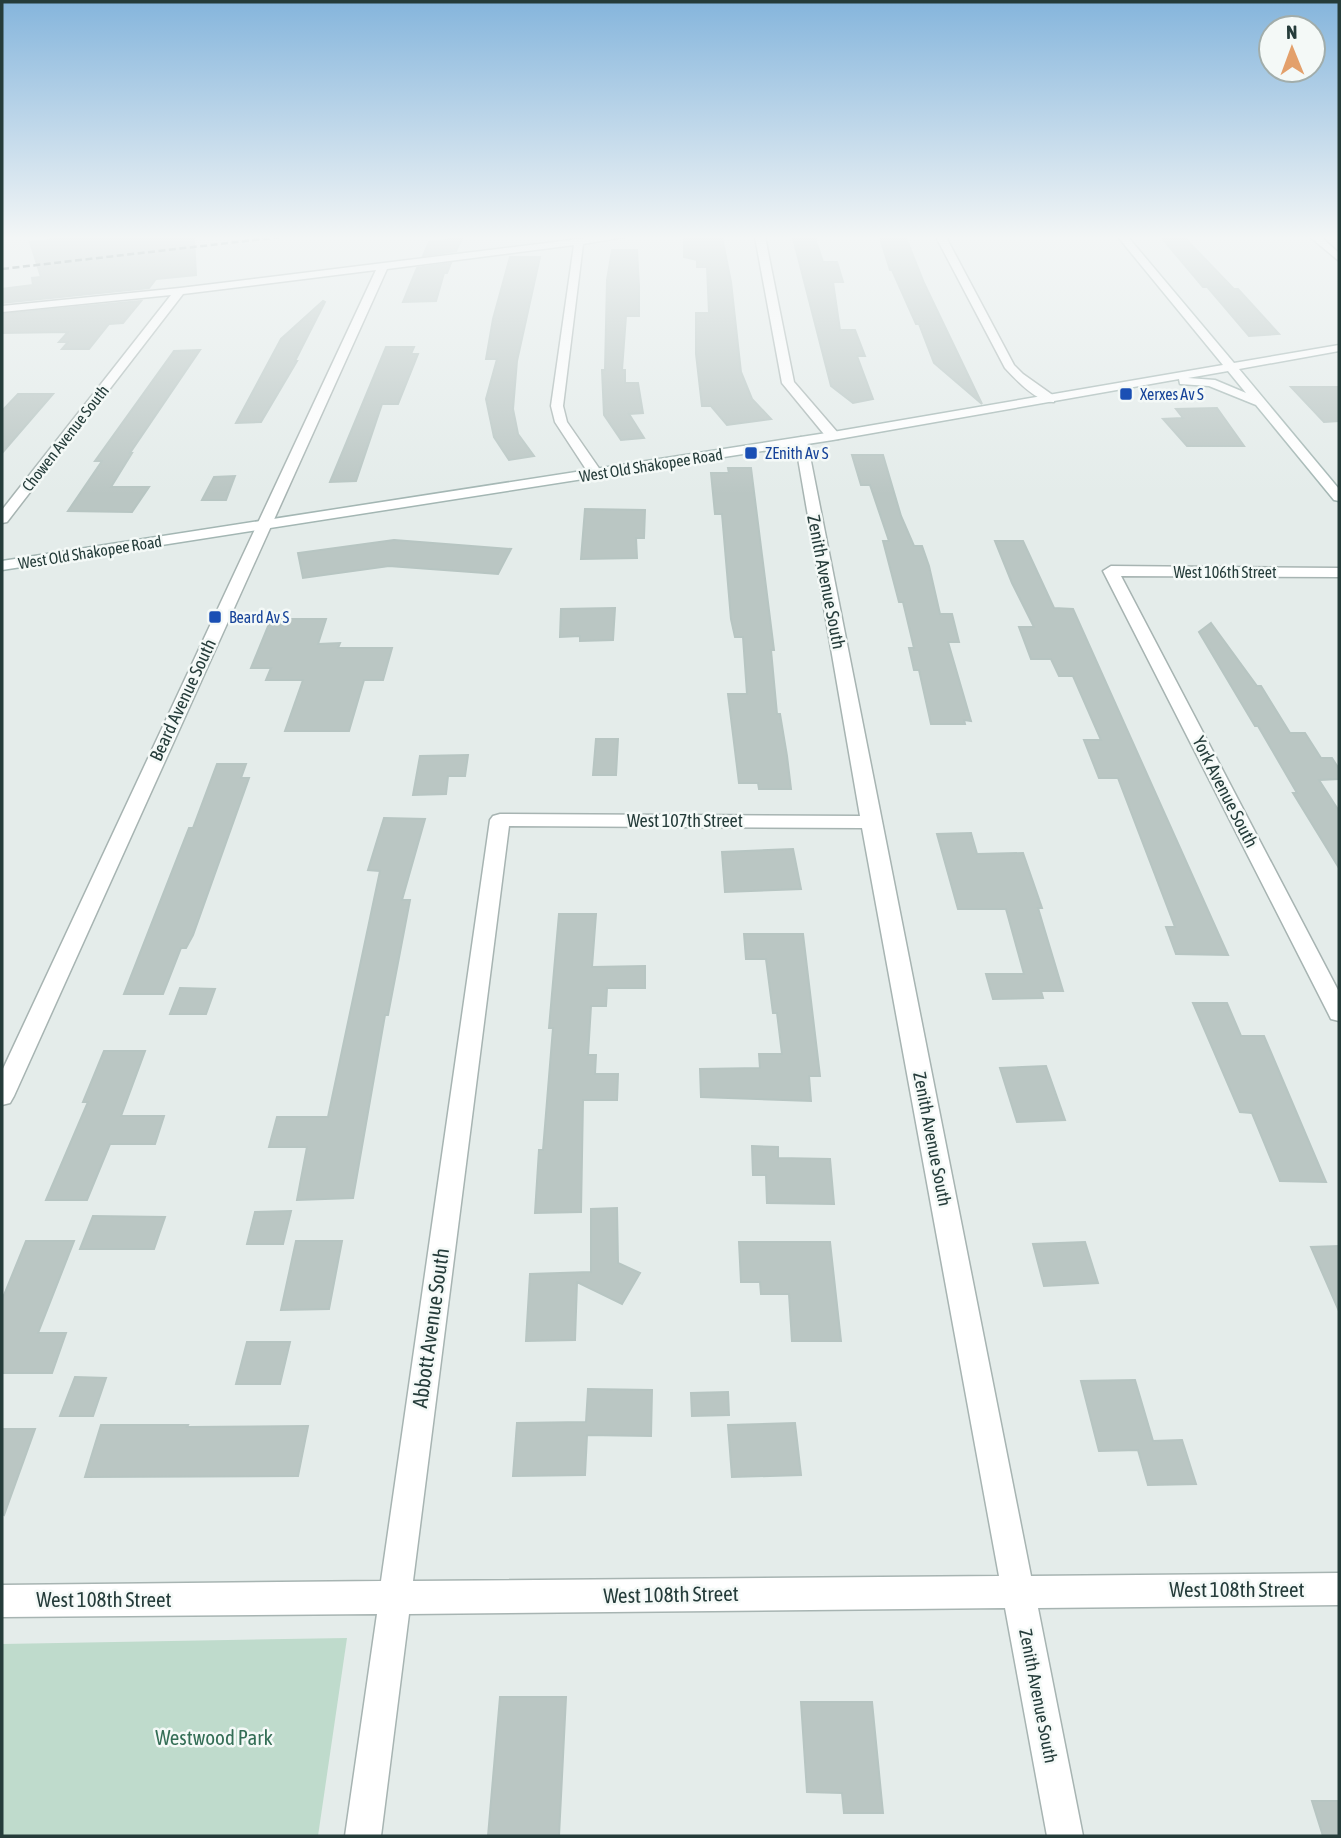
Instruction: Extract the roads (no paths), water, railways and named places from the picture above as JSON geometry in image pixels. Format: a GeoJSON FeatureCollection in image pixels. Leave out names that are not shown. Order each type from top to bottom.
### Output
{"type":"FeatureCollection","features":[{"type":"Feature","properties":{"kind":"street","name":"Chowen Avenue South"},"geometry":{"type":"LineString","coordinates":[[2,519],[155,323]]}},
{"type":"Feature","properties":{"kind":"street","name":"Beard Avenue South"},"geometry":{"type":"LineString","coordinates":[[2,1096],[357,323]]}},
{"type":"Feature","properties":{"kind":"street"},"geometry":{"type":"LineString","coordinates":[[568,323],[557,406],[561,422],[596,474]]}},
{"type":"Feature","properties":{"kind":"street"},"geometry":{"type":"LineString","coordinates":[[776,323],[788,383],[833,436]]}},
{"type":"Feature","properties":{"kind":"street"},"geometry":{"type":"LineString","coordinates":[[986,323],[1009,366],[1019,377],[1050,399]]}},
{"type":"Feature","properties":{"kind":"street"},"geometry":{"type":"LineString","coordinates":[[1195,323],[1339,497]]}},
{"type":"Feature","properties":{"kind":"street","name":"West Old Shakopee Road"},"geometry":{"type":"LineString","coordinates":[[2,566],[833,436],[1339,348]]}},
{"type":"Feature","properties":{"kind":"street"},"geometry":{"type":"LineString","coordinates":[[1157,379],[1211,383],[1262,404]]}},
{"type":"Feature","properties":{"kind":"street","name":"Zenith Avenue South"},"geometry":{"type":"LineString","coordinates":[[801,441],[1065,1836]]}},
{"type":"Feature","properties":{"kind":"street","name":"West 106th Street"},"geometry":{"type":"LineString","coordinates":[[1111,571],[1339,572]]}},
{"type":"Feature","properties":{"kind":"street","name":"York Avenue South"},"geometry":{"type":"LineString","coordinates":[[1111,571],[1339,1013]]}},
{"type":"Feature","properties":{"kind":"street","name":"West 107th Street"},"geometry":{"type":"LineString","coordinates":[[500,820],[871,822]]}},
{"type":"Feature","properties":{"kind":"street","name":"Abbott Avenue South"},"geometry":{"type":"LineString","coordinates":[[363,1836],[500,820]]}},
{"type":"Feature","properties":{"kind":"street","name":"West 108th Street"},"geometry":{"type":"LineString","coordinates":[[2,1601],[1339,1589]]}},
{"type":"Feature","properties":{"kind":"place","name":"Xerxes Av S"},"geometry":{"type":"Point","coordinates":[1126,394]}},
{"type":"Feature","properties":{"kind":"place","name":"ZEnith Av S"},"geometry":{"type":"Point","coordinates":[751,453]}},
{"type":"Feature","properties":{"kind":"place","name":"Beard Av S"},"geometry":{"type":"Point","coordinates":[215,617]}},
{"type":"Feature","properties":{"kind":"park label","name":"Westwood Park"},"geometry":{"type":"Point","coordinates":[214,1738]}}]}
